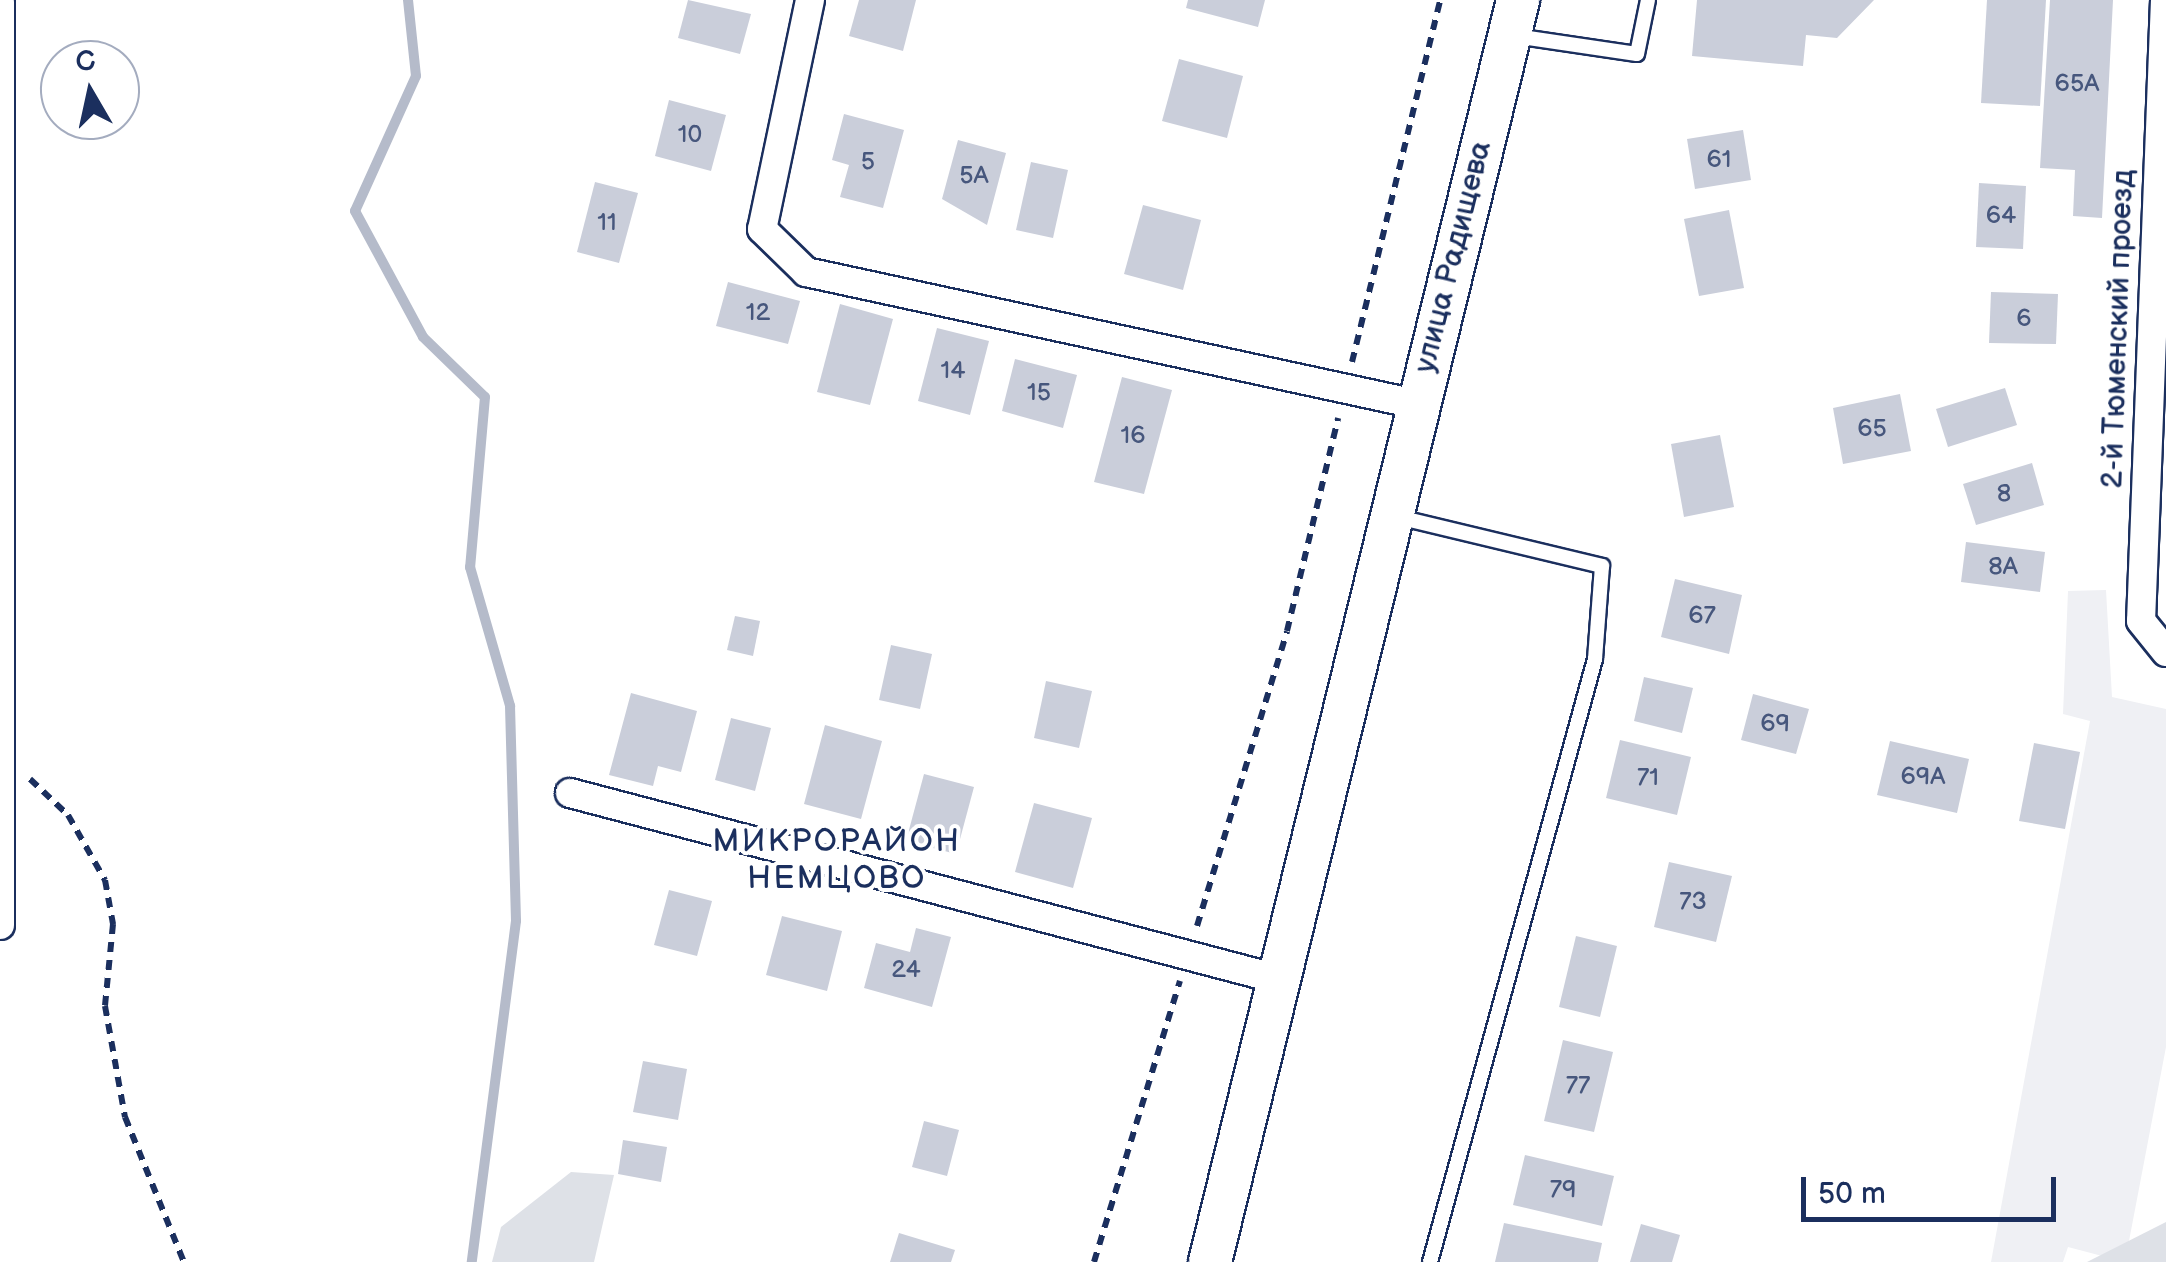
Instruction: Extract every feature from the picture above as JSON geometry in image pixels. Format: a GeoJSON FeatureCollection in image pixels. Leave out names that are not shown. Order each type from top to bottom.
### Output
{"type":"FeatureCollection","features":[{"type":"Feature","properties":{"kind":"main road","name":"улица Радищева"},"geometry":{"type":"LineString","coordinates":[[1210,1262],[1513,18]]}},
{"type":"Feature","properties":{"kind":"street"},"geometry":{"type":"LineString","coordinates":[[810,0],[762,228],[806,272],[1416,404]]}},
{"type":"Feature","properties":{"kind":"street","name":"2-й Тюменский проезд"},"geometry":{"type":"LineString","coordinates":[[2164,0],[2158,293],[2141,621],[2166,652]]}},
{"type":"Feature","properties":{"kind":"street"},"geometry":{"type":"LineString","coordinates":[[0,2],[0,925]]}},
{"type":"Feature","properties":{"kind":"street"},"geometry":{"type":"LineString","coordinates":[[570,793],[1278,980]]}},
{"type":"Feature","properties":{"kind":"lane"},"geometry":{"type":"LineString","coordinates":[[1513,18],[1636,54],[1648,0]]}},
{"type":"Feature","properties":{"kind":"lane"},"geometry":{"type":"LineString","coordinates":[[1392,516],[1602,566],[1595,660],[1430,1262]]}},
{"type":"Feature","properties":{"kind":"path"},"geometry":{"type":"LineString","coordinates":[[1094,1262],[1287,631],[1440,0]]}},
{"type":"Feature","properties":{"kind":"path"},"geometry":{"type":"LineString","coordinates":[[2,760],[68,815],[105,880],[113,924],[105,1006],[124,1117],[184,1262]]}},
{"type":"Feature","properties":{"kind":"shaded area"},"geometry":{"type":"Polygon","coordinates":[[[2106,590],[2112,697],[2166,709],[2166,1047],[2125,1262],[2068,1247],[2063,1262],[1991,1262],[2090,721],[2063,714],[2068,591],[2106,590]]]}},
{"type":"Feature","properties":{"kind":"shaded area"},"geometry":{"type":"Polygon","coordinates":[[[571,1172],[614,1175],[594,1262],[492,1262],[501,1227],[571,1172]]]}},
{"type":"Feature","properties":{"kind":"shaded area"},"geometry":{"type":"Polygon","coordinates":[[[2166,1222],[2166,1262],[2087,1262],[2166,1222]]]}},
{"type":"Feature","properties":{"kind":"building"},"geometry":{"type":"Polygon","coordinates":[[[688,0],[751,14],[740,54],[678,38],[688,0]]]}},
{"type":"Feature","properties":{"kind":"building"},"geometry":{"type":"Polygon","coordinates":[[[859,0],[916,0],[903,51],[849,36],[859,0]]]}},
{"type":"Feature","properties":{"kind":"building"},"geometry":{"type":"Polygon","coordinates":[[[1188,0],[1265,0],[1258,27],[1186,8],[1188,0]]]}},
{"type":"Feature","properties":{"kind":"building"},"geometry":{"type":"Polygon","coordinates":[[[1697,0],[1874,0],[1837,38],[1806,35],[1803,66],[1692,56],[1697,0]]]}},
{"type":"Feature","properties":{"kind":"building"},"geometry":{"type":"Polygon","coordinates":[[[1987,0],[2046,0],[2040,106],[1981,103],[1987,0]]]}},
{"type":"Feature","properties":{"kind":"building"},"geometry":{"type":"Polygon","coordinates":[[[2050,0],[2113,0],[2102,218],[2073,216],[2075,170],[2040,168],[2050,0]]]}},
{"type":"Feature","properties":{"kind":"building"},"geometry":{"type":"Polygon","coordinates":[[[1179,59],[1243,76],[1227,138],[1162,121],[1179,59]]]}},
{"type":"Feature","properties":{"kind":"building"},"geometry":{"type":"Polygon","coordinates":[[[669,100],[726,115],[711,171],[655,156],[669,100]]]}},
{"type":"Feature","properties":{"kind":"building"},"geometry":{"type":"Polygon","coordinates":[[[844,114],[904,130],[883,208],[840,197],[849,165],[832,160],[844,114]]]}},
{"type":"Feature","properties":{"kind":"building"},"geometry":{"type":"Polygon","coordinates":[[[1743,130],[1751,180],[1695,189],[1687,139],[1743,130]]]}},
{"type":"Feature","properties":{"kind":"building"},"geometry":{"type":"Polygon","coordinates":[[[958,140],[1006,153],[987,225],[942,199],[958,140]]]}},
{"type":"Feature","properties":{"kind":"building"},"geometry":{"type":"Polygon","coordinates":[[[1031,162],[1068,170],[1053,238],[1016,230],[1031,162]]]}},
{"type":"Feature","properties":{"kind":"building"},"geometry":{"type":"Polygon","coordinates":[[[595,182],[638,193],[619,263],[577,252],[595,182]]]}},
{"type":"Feature","properties":{"kind":"building"},"geometry":{"type":"Polygon","coordinates":[[[1979,183],[2026,186],[2023,249],[1976,247],[1979,183]]]}},
{"type":"Feature","properties":{"kind":"building"},"geometry":{"type":"Polygon","coordinates":[[[1143,205],[1201,220],[1183,290],[1124,274],[1143,205]]]}},
{"type":"Feature","properties":{"kind":"building"},"geometry":{"type":"Polygon","coordinates":[[[1729,210],[1744,288],[1699,296],[1684,219],[1729,210]]]}},
{"type":"Feature","properties":{"kind":"building"},"geometry":{"type":"Polygon","coordinates":[[[728,282],[800,301],[788,344],[716,326],[728,282]]]}},
{"type":"Feature","properties":{"kind":"building"},"geometry":{"type":"Polygon","coordinates":[[[1991,292],[2058,294],[2056,344],[1989,343],[1991,292]]]}},
{"type":"Feature","properties":{"kind":"building"},"geometry":{"type":"Polygon","coordinates":[[[840,304],[893,319],[870,405],[817,392],[840,304]]]}},
{"type":"Feature","properties":{"kind":"building"},"geometry":{"type":"Polygon","coordinates":[[[937,328],[989,341],[970,415],[918,401],[937,328]]]}},
{"type":"Feature","properties":{"kind":"building"},"geometry":{"type":"Polygon","coordinates":[[[1015,359],[1077,375],[1063,428],[1002,411],[1015,359]]]}},
{"type":"Feature","properties":{"kind":"building"},"geometry":{"type":"Polygon","coordinates":[[[1122,377],[1172,390],[1144,494],[1094,482],[1122,377]]]}},
{"type":"Feature","properties":{"kind":"building"},"geometry":{"type":"Polygon","coordinates":[[[2005,388],[2017,425],[1948,447],[1936,409],[2005,388]]]}},
{"type":"Feature","properties":{"kind":"building"},"geometry":{"type":"Polygon","coordinates":[[[1900,394],[1911,451],[1843,464],[1833,408],[1900,394]]]}},
{"type":"Feature","properties":{"kind":"building"},"geometry":{"type":"Polygon","coordinates":[[[1720,435],[1734,507],[1684,517],[1671,444],[1720,435]]]}},
{"type":"Feature","properties":{"kind":"building"},"geometry":{"type":"Polygon","coordinates":[[[2032,463],[2044,505],[1976,525],[1963,484],[2032,463]]]}},
{"type":"Feature","properties":{"kind":"building"},"geometry":{"type":"Polygon","coordinates":[[[1966,542],[2045,552],[2040,592],[1961,582],[1966,542]]]}},
{"type":"Feature","properties":{"kind":"building"},"geometry":{"type":"Polygon","coordinates":[[[1675,579],[1742,595],[1729,654],[1661,637],[1675,579]]]}},
{"type":"Feature","properties":{"kind":"building"},"geometry":{"type":"Polygon","coordinates":[[[735,616],[760,621],[753,656],[727,650],[735,616]]]}},
{"type":"Feature","properties":{"kind":"building"},"geometry":{"type":"Polygon","coordinates":[[[891,645],[932,654],[920,709],[879,700],[891,645]]]}},
{"type":"Feature","properties":{"kind":"building"},"geometry":{"type":"Polygon","coordinates":[[[1644,677],[1693,688],[1682,733],[1634,721],[1644,677]]]}},
{"type":"Feature","properties":{"kind":"building"},"geometry":{"type":"Polygon","coordinates":[[[1046,681],[1092,691],[1079,748],[1034,738],[1046,681]]]}},
{"type":"Feature","properties":{"kind":"building"},"geometry":{"type":"Polygon","coordinates":[[[631,693],[697,711],[681,772],[658,766],[653,786],[609,775],[631,693]]]}},
{"type":"Feature","properties":{"kind":"building"},"geometry":{"type":"Polygon","coordinates":[[[1753,694],[1809,709],[1796,754],[1741,740],[1753,694]]]}},
{"type":"Feature","properties":{"kind":"building"},"geometry":{"type":"Polygon","coordinates":[[[731,718],[771,728],[755,791],[715,780],[731,718]]]}},
{"type":"Feature","properties":{"kind":"building"},"geometry":{"type":"Polygon","coordinates":[[[825,725],[882,741],[861,819],[804,804],[825,725]]]}},
{"type":"Feature","properties":{"kind":"building"},"geometry":{"type":"Polygon","coordinates":[[[1620,740],[1691,757],[1677,815],[1606,798],[1620,740]]]}},
{"type":"Feature","properties":{"kind":"building"},"geometry":{"type":"Polygon","coordinates":[[[1890,741],[1969,759],[1957,813],[1877,795],[1890,741]]]}},
{"type":"Feature","properties":{"kind":"building"},"geometry":{"type":"Polygon","coordinates":[[[2034,743],[2080,752],[2065,829],[2019,821],[2034,743]]]}},
{"type":"Feature","properties":{"kind":"building"},"geometry":{"type":"Polygon","coordinates":[[[924,774],[974,787],[956,854],[906,841],[924,774]]]}},
{"type":"Feature","properties":{"kind":"building"},"geometry":{"type":"Polygon","coordinates":[[[1034,803],[1092,818],[1073,888],[1015,872],[1034,803]]]}},
{"type":"Feature","properties":{"kind":"building"},"geometry":{"type":"Polygon","coordinates":[[[1669,862],[1732,876],[1716,942],[1654,927],[1669,862]]]}},
{"type":"Feature","properties":{"kind":"building"},"geometry":{"type":"Polygon","coordinates":[[[669,890],[712,901],[697,956],[654,945],[669,890]]]}},
{"type":"Feature","properties":{"kind":"building"},"geometry":{"type":"Polygon","coordinates":[[[782,916],[842,931],[827,991],[766,975],[782,916]]]}},
{"type":"Feature","properties":{"kind":"building"},"geometry":{"type":"Polygon","coordinates":[[[916,928],[951,937],[932,1007],[864,988],[876,943],[910,952],[916,928]]]}},
{"type":"Feature","properties":{"kind":"building"},"geometry":{"type":"Polygon","coordinates":[[[1576,936],[1617,946],[1600,1017],[1559,1007],[1576,936]]]}},
{"type":"Feature","properties":{"kind":"building"},"geometry":{"type":"Polygon","coordinates":[[[1563,1040],[1613,1052],[1594,1132],[1544,1121],[1563,1040]]]}},
{"type":"Feature","properties":{"kind":"building"},"geometry":{"type":"Polygon","coordinates":[[[643,1061],[687,1069],[678,1120],[633,1112],[643,1061]]]}},
{"type":"Feature","properties":{"kind":"building"},"geometry":{"type":"Polygon","coordinates":[[[924,1121],[959,1130],[947,1176],[912,1167],[924,1121]]]}},
{"type":"Feature","properties":{"kind":"building"},"geometry":{"type":"Polygon","coordinates":[[[623,1140],[667,1147],[661,1182],[618,1174],[623,1140]]]}},
{"type":"Feature","properties":{"kind":"building"},"geometry":{"type":"Polygon","coordinates":[[[1525,1155],[1614,1176],[1602,1226],[1513,1205],[1525,1155]]]}},
{"type":"Feature","properties":{"kind":"building"},"geometry":{"type":"Polygon","coordinates":[[[1504,1223],[1602,1243],[1598,1262],[1495,1262],[1504,1223]]]}},
{"type":"Feature","properties":{"kind":"building"},"geometry":{"type":"Polygon","coordinates":[[[1641,1224],[1680,1235],[1672,1262],[1630,1262],[1641,1224]]]}},
{"type":"Feature","properties":{"kind":"building"},"geometry":{"type":"Polygon","coordinates":[[[899,1233],[955,1250],[951,1262],[890,1262],[899,1233]]]}},
{"type":"Feature","properties":{"kind":"waterway"},"geometry":{"type":"LineString","coordinates":[[408,0],[416,76],[355,211],[423,337],[485,397],[470,567],[510,706],[516,921],[472,1262]]}},
{"type":"Feature","properties":{"kind":"district","name":"МИКРОРАЙОН НЕМЦОВО"},"geometry":{"type":"Point","coordinates":[837,862]}}]}
